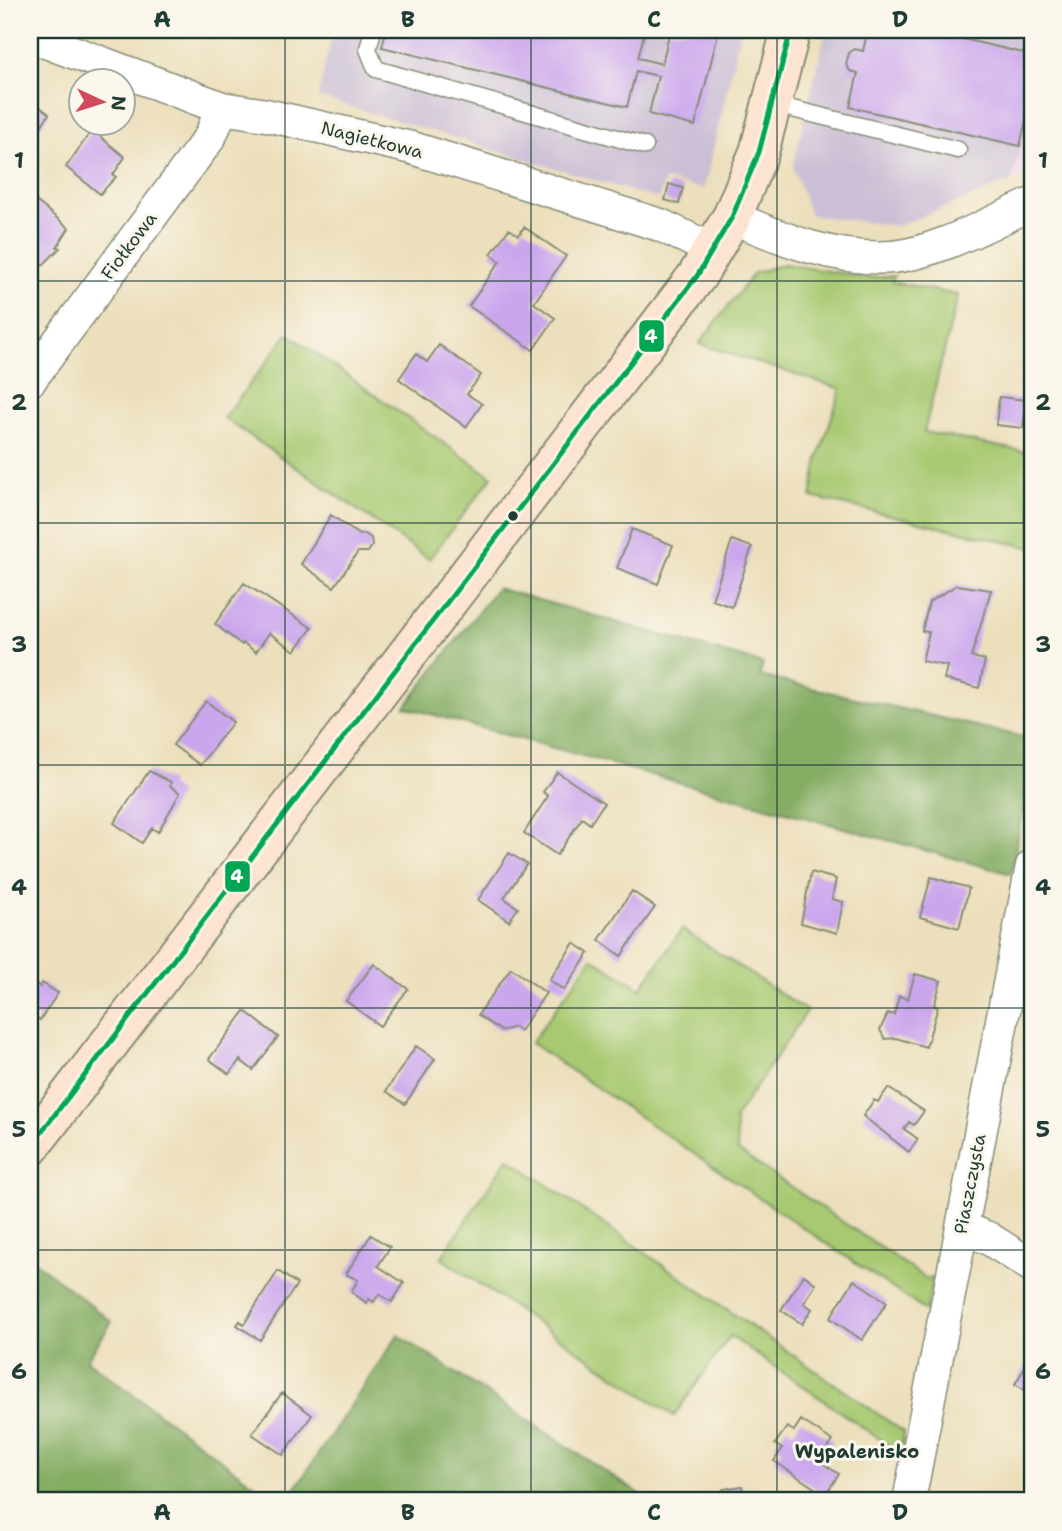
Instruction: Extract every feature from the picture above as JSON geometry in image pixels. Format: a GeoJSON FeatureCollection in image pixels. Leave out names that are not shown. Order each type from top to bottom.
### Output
{"type":"FeatureCollection","features":[{"type":"Feature","properties":{"kind":"street"},"geometry":{"type":"LineString","coordinates":[[30,1147],[661,326],[713,250],[732,217],[759,152],[791,30]]}},
{"type":"Feature","properties":{"kind":"street","name":"Nagietkowa"},"geometry":{"type":"LineString","coordinates":[[30,36],[222,108],[266,115],[412,148],[660,225],[713,250]]}},
{"type":"Feature","properties":{"kind":"street","name":"Fiołkowa"},"geometry":{"type":"LineString","coordinates":[[30,380],[210,137],[222,108]]}},
{"type":"Feature","properties":{"kind":"street"},"geometry":{"type":"LineString","coordinates":[[732,217],[805,246],[858,255],[892,257],[929,248],[1032,204]]}},
{"type":"Feature","properties":{"kind":"street","name":"Piaszczysta"},"geometry":{"type":"LineString","coordinates":[[909,1501],[1032,866]]}},
{"type":"Feature","properties":{"kind":"street"},"geometry":{"type":"LineString","coordinates":[[962,1228],[988,1237],[1032,1266]]}},
{"type":"Feature","properties":{"kind":"lane"},"geometry":{"type":"LineString","coordinates":[[373,30],[368,49],[376,69],[645,146]]}},
{"type":"Feature","properties":{"kind":"lane"},"geometry":{"type":"LineString","coordinates":[[772,104],[958,150]]}},
{"type":"Feature","properties":{"kind":"shaded area"},"geometry":{"type":"Polygon","coordinates":[[[333,30],[741,30],[704,189],[665,180],[658,199],[318,97],[333,30]]]}},
{"type":"Feature","properties":{"kind":"shaded area"},"geometry":{"type":"Polygon","coordinates":[[[826,30],[1032,30],[1032,91],[1012,181],[897,226],[810,215],[793,167],[826,30]]]}},
{"type":"Feature","properties":{"kind":"shaded area"},"geometry":{"type":"Polygon","coordinates":[[[1032,91],[1032,173],[1012,181],[1020,146],[1032,91]]]}},
{"type":"Feature","properties":{"kind":"green space"},"geometry":{"type":"Polygon","coordinates":[[[784,264],[871,278],[894,276],[892,282],[958,295],[924,432],[1032,453],[1032,548],[811,497],[818,459],[841,389],[699,344],[754,273],[784,264]]]}},
{"type":"Feature","properties":{"kind":"green space"},"geometry":{"type":"Polygon","coordinates":[[[288,334],[492,477],[429,559],[224,418],[288,334]]]}},
{"type":"Feature","properties":{"kind":"green space"},"geometry":{"type":"Polygon","coordinates":[[[497,588],[763,664],[760,676],[1032,739],[1032,762],[1011,874],[405,707],[497,588]]]}},
{"type":"Feature","properties":{"kind":"green space"},"geometry":{"type":"Polygon","coordinates":[[[682,929],[807,1011],[735,1118],[738,1151],[927,1279],[933,1278],[926,1311],[531,1043],[592,958],[641,988],[682,929]]]}},
{"type":"Feature","properties":{"kind":"green space"},"geometry":{"type":"Polygon","coordinates":[[[508,1158],[904,1432],[901,1454],[730,1336],[674,1416],[441,1258],[508,1158]]]}},
{"type":"Feature","properties":{"kind":"green space"},"geometry":{"type":"Polygon","coordinates":[[[30,1258],[112,1322],[87,1360],[276,1501],[30,1501],[30,1258]]]}},
{"type":"Feature","properties":{"kind":"green space"},"geometry":{"type":"Polygon","coordinates":[[[398,1335],[650,1501],[287,1501],[398,1335]]]}},
{"type":"Feature","properties":{"kind":"building"},"geometry":{"type":"Polygon","coordinates":[[[386,30],[645,30],[638,58],[662,64],[670,30],[719,30],[695,126],[649,114],[658,76],[636,71],[627,107],[382,47],[386,30]]]}},
{"type":"Feature","properties":{"kind":"building"},"geometry":{"type":"Polygon","coordinates":[[[868,30],[924,30],[1032,55],[1032,95],[1020,146],[850,107],[858,73],[850,71],[846,64],[849,53],[855,49],[863,51],[868,30]]]}},
{"type":"Feature","properties":{"kind":"building"},"geometry":{"type":"Polygon","coordinates":[[[30,99],[49,114],[30,144],[30,99]]]}},
{"type":"Feature","properties":{"kind":"building"},"geometry":{"type":"Polygon","coordinates":[[[88,136],[99,136],[125,157],[113,175],[116,177],[100,194],[66,167],[88,136]]]}},
{"type":"Feature","properties":{"kind":"building"},"geometry":{"type":"Polygon","coordinates":[[[669,184],[683,188],[679,204],[665,200],[669,184]]]}},
{"type":"Feature","properties":{"kind":"building"},"geometry":{"type":"Polygon","coordinates":[[[36,201],[69,228],[57,247],[60,248],[43,265],[30,255],[30,208],[36,201]]]}},
{"type":"Feature","properties":{"kind":"building"},"geometry":{"type":"Polygon","coordinates":[[[524,227],[566,256],[534,303],[555,318],[533,350],[469,306],[500,261],[491,254],[509,229],[519,235],[524,227]]]}},
{"type":"Feature","properties":{"kind":"building"},"geometry":{"type":"Polygon","coordinates":[[[439,345],[481,375],[467,394],[482,404],[466,427],[399,379],[416,354],[427,362],[439,345]]]}},
{"type":"Feature","properties":{"kind":"building"},"geometry":{"type":"Polygon","coordinates":[[[999,397],[1027,400],[1023,428],[996,425],[999,397]]]}},
{"type":"Feature","properties":{"kind":"building"},"geometry":{"type":"Polygon","coordinates":[[[331,515],[359,535],[365,534],[371,538],[372,546],[368,552],[358,552],[334,587],[301,564],[331,515]]]}},
{"type":"Feature","properties":{"kind":"building"},"geometry":{"type":"Polygon","coordinates":[[[632,529],[673,545],[658,584],[617,568],[632,529]]]}},
{"type":"Feature","properties":{"kind":"building"},"geometry":{"type":"Polygon","coordinates":[[[732,540],[752,547],[732,607],[712,600],[732,540]]]}},
{"type":"Feature","properties":{"kind":"building"},"geometry":{"type":"Polygon","coordinates":[[[244,583],[312,628],[295,651],[269,633],[256,652],[243,643],[242,645],[215,624],[244,583]]]}},
{"type":"Feature","properties":{"kind":"building"},"geometry":{"type":"Polygon","coordinates":[[[957,585],[991,590],[971,657],[985,660],[979,688],[944,679],[947,666],[922,661],[929,632],[922,631],[929,602],[957,585]]]}},
{"type":"Feature","properties":{"kind":"building"},"geometry":{"type":"Polygon","coordinates":[[[206,701],[233,722],[200,765],[173,745],[206,701]]]}},
{"type":"Feature","properties":{"kind":"building"},"geometry":{"type":"Polygon","coordinates":[[[149,771],[171,782],[170,786],[180,793],[158,832],[152,828],[142,843],[114,823],[149,771]]]}},
{"type":"Feature","properties":{"kind":"building"},"geometry":{"type":"Polygon","coordinates":[[[557,772],[604,803],[590,824],[582,818],[557,855],[524,833],[548,796],[543,792],[557,772]]]}},
{"type":"Feature","properties":{"kind":"building"},"geometry":{"type":"Polygon","coordinates":[[[509,853],[527,864],[504,898],[518,908],[509,921],[478,900],[509,853]]]}},
{"type":"Feature","properties":{"kind":"building"},"geometry":{"type":"Polygon","coordinates":[[[811,872],[836,879],[832,899],[843,902],[837,933],[801,923],[811,872]]]}},
{"type":"Feature","properties":{"kind":"building"},"geometry":{"type":"Polygon","coordinates":[[[931,877],[969,888],[959,928],[920,917],[931,877]]]}},
{"type":"Feature","properties":{"kind":"building"},"geometry":{"type":"Polygon","coordinates":[[[632,891],[655,907],[621,956],[599,940],[632,891]]]}},
{"type":"Feature","properties":{"kind":"building"},"geometry":{"type":"Polygon","coordinates":[[[574,943],[589,953],[564,990],[549,980],[574,943]]]}},
{"type":"Feature","properties":{"kind":"building"},"geometry":{"type":"Polygon","coordinates":[[[374,964],[408,989],[380,1026],[346,1001],[374,964]]]}},
{"type":"Feature","properties":{"kind":"building"},"geometry":{"type":"Polygon","coordinates":[[[511,968],[546,993],[520,1031],[515,1027],[501,1031],[478,1015],[511,968]]]}},
{"type":"Feature","properties":{"kind":"building"},"geometry":{"type":"Polygon","coordinates":[[[915,974],[941,981],[934,1006],[938,1007],[926,1047],[896,1038],[885,1039],[880,1030],[888,1013],[894,1015],[899,996],[908,999],[915,974]]]}},
{"type":"Feature","properties":{"kind":"building"},"geometry":{"type":"Polygon","coordinates":[[[33,982],[40,987],[42,983],[58,993],[40,1020],[30,1013],[33,996],[30,994],[30,987],[33,982]]]}},
{"type":"Feature","properties":{"kind":"building"},"geometry":{"type":"Polygon","coordinates":[[[245,1011],[278,1037],[253,1070],[240,1060],[229,1074],[209,1059],[245,1011]]]}},
{"type":"Feature","properties":{"kind":"building"},"geometry":{"type":"Polygon","coordinates":[[[416,1046],[435,1059],[405,1104],[386,1091],[416,1046]]]}},
{"type":"Feature","properties":{"kind":"building"},"geometry":{"type":"Polygon","coordinates":[[[888,1088],[924,1111],[914,1125],[909,1122],[904,1129],[918,1139],[909,1152],[863,1116],[874,1100],[878,1102],[888,1088]]]}},
{"type":"Feature","properties":{"kind":"building"},"geometry":{"type":"Polygon","coordinates":[[[371,1235],[390,1247],[378,1266],[404,1283],[392,1302],[379,1294],[374,1302],[369,1299],[367,1303],[351,1292],[358,1280],[346,1274],[371,1235]]]}},
{"type":"Feature","properties":{"kind":"building"},"geometry":{"type":"Polygon","coordinates":[[[278,1271],[297,1284],[260,1340],[237,1325],[240,1321],[244,1324],[278,1271]]]}},
{"type":"Feature","properties":{"kind":"building"},"geometry":{"type":"Polygon","coordinates":[[[804,1275],[816,1284],[804,1303],[812,1309],[802,1324],[781,1310],[804,1275]]]}},
{"type":"Feature","properties":{"kind":"building"},"geometry":{"type":"Polygon","coordinates":[[[854,1280],[887,1302],[862,1340],[830,1318],[854,1280]]]}},
{"type":"Feature","properties":{"kind":"building"},"geometry":{"type":"Polygon","coordinates":[[[1032,1355],[1032,1394],[1015,1384],[1032,1355]]]}},
{"type":"Feature","properties":{"kind":"building"},"geometry":{"type":"Polygon","coordinates":[[[282,1393],[312,1415],[283,1455],[252,1434],[282,1393]]]}},
{"type":"Feature","properties":{"kind":"building"},"geometry":{"type":"Polygon","coordinates":[[[801,1420],[833,1441],[819,1461],[839,1474],[825,1495],[774,1461],[782,1449],[775,1444],[787,1427],[794,1431],[801,1420]]]}},
{"type":"Feature","properties":{"kind":"building"},"geometry":{"type":"Polygon","coordinates":[[[742,1486],[744,1494],[749,1493],[761,1501],[725,1501],[723,1489],[742,1486]]]}},
{"type":"Feature","properties":{"kind":"transit line","name":"4"},"geometry":{"type":"LineString","coordinates":[[30,1147],[697,276],[732,217],[759,152],[791,30]]}},
{"type":"Feature","properties":{"kind":"district","name":"Wypalenisko"},"geometry":{"type":"Point","coordinates":[857,1451]}}]}
